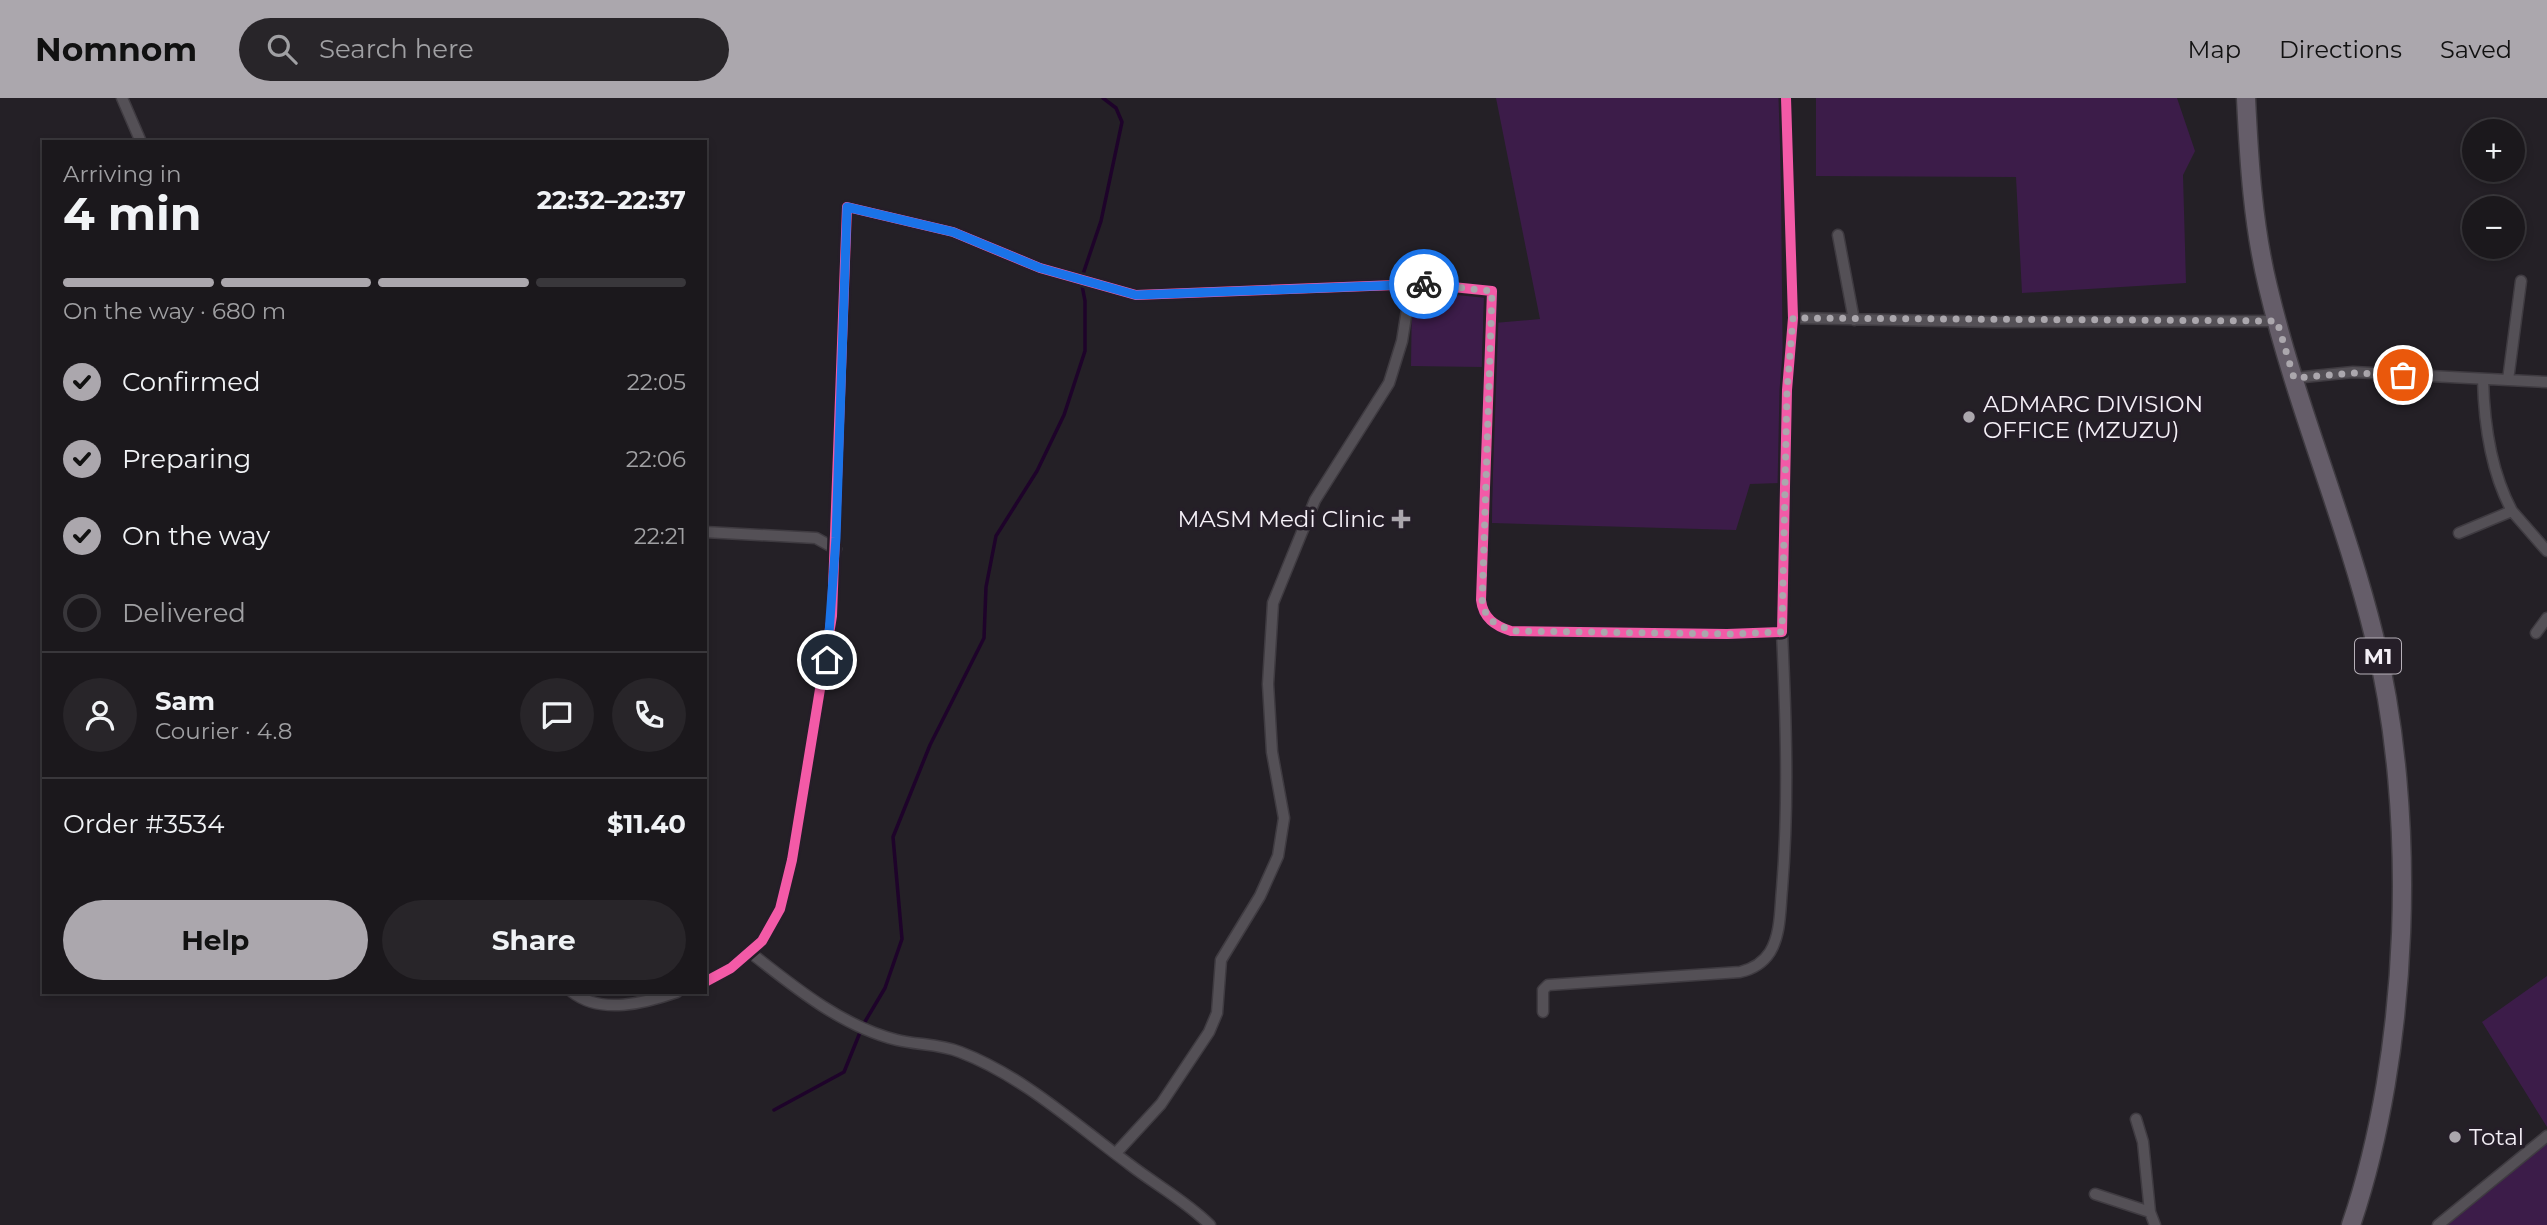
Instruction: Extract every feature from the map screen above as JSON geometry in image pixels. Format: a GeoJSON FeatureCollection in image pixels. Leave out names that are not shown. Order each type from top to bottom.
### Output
{"type":"FeatureCollection","features":[{"type":"Feature","properties":{"kind":"highway","name":"M1"},"geometry":{"type":"LineString","coordinates":[[2246,98],[2253,198],[2267,285],[2375,638],[2393,737],[2399,808],[2401,932],[2391,1042],[2362,1196],[2354,1222]]}},
{"type":"Feature","properties":{"kind":"street"},"geometry":{"type":"LineString","coordinates":[[122,98],[140,140]]}},
{"type":"Feature","properties":{"kind":"street"},"geometry":{"type":"LineString","coordinates":[[1543,1012],[1543,990],[1549,985],[1740,972],[1755,967],[1770,952],[1778,933],[1786,843],[1788,740],[1782,632],[1787,390],[1793,318],[1786,98]]}},
{"type":"Feature","properties":{"kind":"street"},"geometry":{"type":"LineString","coordinates":[[707,981],[751,953],[772,926],[786,893],[827,660],[836,549],[847,207],[953,232],[1040,268],[1136,295],[1411,285],[1492,291],[1481,600],[1483,611],[1490,620],[1511,631],[1727,634],[1782,632]]}},
{"type":"Feature","properties":{"kind":"street"},"geometry":{"type":"LineString","coordinates":[[1838,235],[1854,320]]}},
{"type":"Feature","properties":{"kind":"street"},"geometry":{"type":"LineString","coordinates":[[2508,380],[2521,281]]}},
{"type":"Feature","properties":{"kind":"street"},"geometry":{"type":"LineString","coordinates":[[1116,1153],[1161,1104],[1209,1032],[1217,1013],[1221,960],[1260,896],[1278,856],[1284,818],[1272,752],[1268,684],[1273,603],[1315,500],[1389,383],[1402,341],[1411,285]]}},
{"type":"Feature","properties":{"kind":"street"},"geometry":{"type":"LineString","coordinates":[[1793,318],[2277,321]]}},
{"type":"Feature","properties":{"kind":"street"},"geometry":{"type":"LineString","coordinates":[[2294,378],[2353,373],[2547,382]]}},
{"type":"Feature","properties":{"kind":"street"},"geometry":{"type":"LineString","coordinates":[[2483,379],[2483,403],[2497,477],[2512,511],[2547,551]]}},
{"type":"Feature","properties":{"kind":"street"},"geometry":{"type":"LineString","coordinates":[[2459,533],[2512,511]]}},
{"type":"Feature","properties":{"kind":"street"},"geometry":{"type":"LineString","coordinates":[[707,533],[816,538],[836,549]]}},
{"type":"Feature","properties":{"kind":"street"},"geometry":{"type":"LineString","coordinates":[[2536,633],[2547,618]]}},
{"type":"Feature","properties":{"kind":"street"},"geometry":{"type":"LineString","coordinates":[[751,953],[795,987],[847,1018],[896,1040],[959,1051],[980,1061],[1081,1125],[1181,1199],[1210,1225]]}},
{"type":"Feature","properties":{"kind":"street"},"geometry":{"type":"LineString","coordinates":[[575,994],[588,1003],[609,1005],[667,994]]}},
{"type":"Feature","properties":{"kind":"street"},"geometry":{"type":"LineString","coordinates":[[2136,1119],[2143,1142],[2150,1212],[2155,1225]]}},
{"type":"Feature","properties":{"kind":"street"},"geometry":{"type":"LineString","coordinates":[[2438,1225],[2547,1136]]}},
{"type":"Feature","properties":{"kind":"street"},"geometry":{"type":"LineString","coordinates":[[2095,1194],[2150,1212]]}},
{"type":"Feature","properties":{"kind":"shaded area"},"geometry":{"type":"Polygon","coordinates":[[[1496,98],[1780,98],[1784,483],[1750,484],[1736,530],[1492,523],[1494,323],[1540,319],[1496,98]]]}},
{"type":"Feature","properties":{"kind":"shaded area"},"geometry":{"type":"Polygon","coordinates":[[[1816,98],[2177,98],[2195,151],[2183,175],[2186,283],[2022,293],[2016,177],[1816,176],[1816,98]]]}},
{"type":"Feature","properties":{"kind":"shaded area"},"geometry":{"type":"Polygon","coordinates":[[[1412,293],[1484,294],[1482,367],[1411,366],[1412,293]]]}},
{"type":"Feature","properties":{"kind":"shaded area"},"geometry":{"type":"Polygon","coordinates":[[[2547,976],[2547,1127],[2482,1022],[2547,976]]]}},
{"type":"Feature","properties":{"kind":"shaded area"},"geometry":{"type":"Polygon","coordinates":[[[2547,1140],[2547,1225],[2446,1225],[2547,1140]]]}},
{"type":"Feature","properties":{"kind":"waterway"},"geometry":{"type":"LineString","coordinates":[[774,1110],[844,1072],[863,1025],[885,988],[902,939],[893,837],[930,745],[984,638],[986,587],[996,536],[1037,471],[1064,415],[1085,351],[1085,301],[1081,280],[1101,221],[1122,122],[1116,108],[1103,98]]}},
{"type":"Feature","properties":{"kind":"cycle path"},"geometry":{"type":"LineString","coordinates":[[707,981],[731,968],[762,941],[780,909],[792,860],[832,616],[847,207],[953,232],[1040,268],[1136,295],[1423,284],[1492,291],[1481,600],[1487,616],[1495,624],[1511,631],[1727,634],[1782,632],[1787,390],[1793,318],[1786,98]]}},
{"type":"Feature","properties":{"kind":"way so far"},"geometry":{"type":"LineString","coordinates":[[1424,284],[1492,291],[1482,606],[1490,620],[1511,631],[1727,634],[1782,632],[1787,390],[1793,318],[1996,322],[2277,321],[2294,378],[2353,373],[2403,375]]}},
{"type":"Feature","properties":{"kind":"place","name":"ADMARC DIVISION OFFICE (MZUZU)"},"geometry":{"type":"Point","coordinates":[1969,417]}},
{"type":"Feature","properties":{"kind":"place","name":"MASM Medi Clinic"},"geometry":{"type":"Point","coordinates":[1401,519]}},
{"type":"Feature","properties":{"kind":"place","name":"Total"},"geometry":{"type":"Point","coordinates":[2455,1137]}},
{"type":"Feature","properties":{"kind":"route"},"geometry":{"type":"LineString","coordinates":[[827,660],[836,538],[847,207],[953,232],[1040,268],[1136,295],[1168,296],[1240,289],[1424,284]]}}]}
